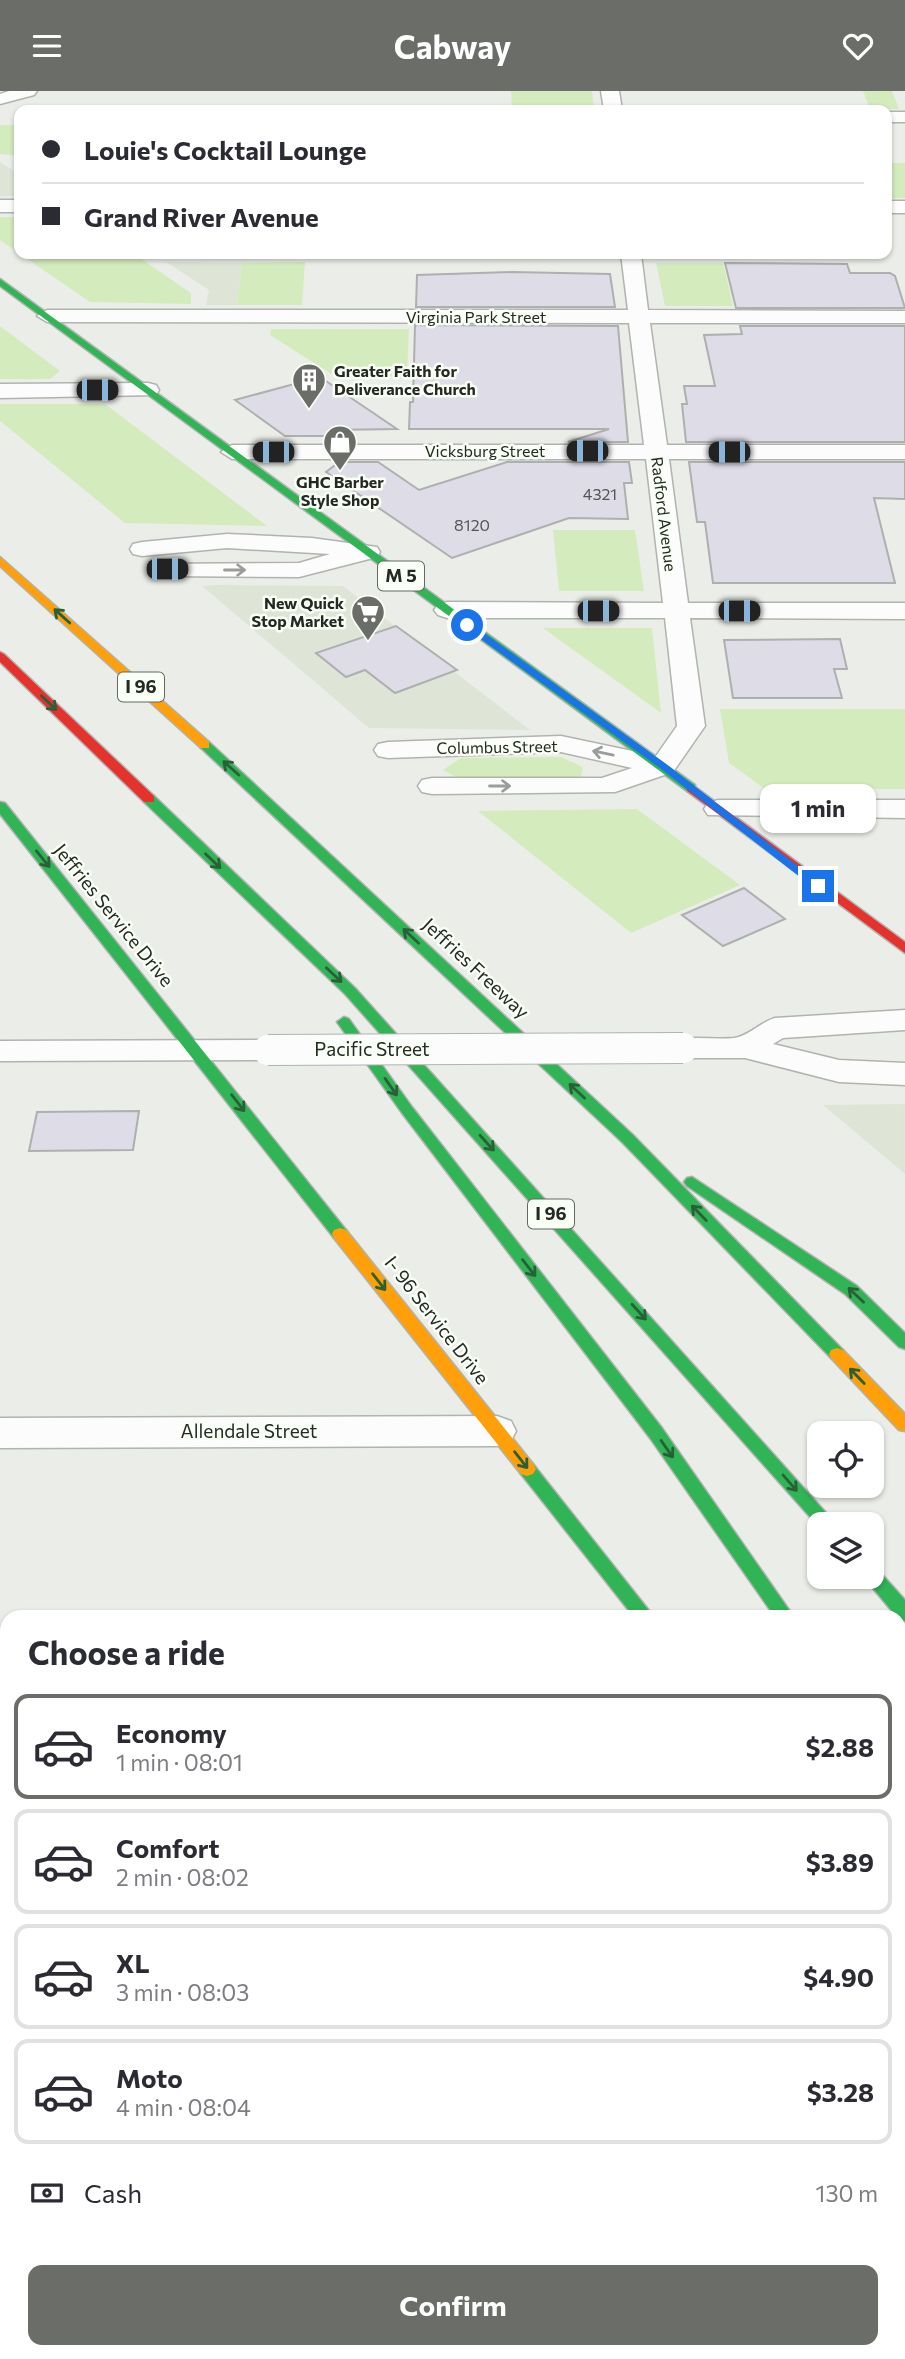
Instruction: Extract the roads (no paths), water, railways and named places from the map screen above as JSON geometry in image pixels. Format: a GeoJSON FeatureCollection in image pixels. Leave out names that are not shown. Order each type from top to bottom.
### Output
{"type":"FeatureCollection","features":[{"type":"Feature","properties":{"kind":"main road","name":"M 5"},"geometry":{"type":"LineString","coordinates":[[0,282],[663,766],[905,949]]}},
{"type":"Feature","properties":{"kind":"main road","name":"Jeffries Freeway"},"geometry":{"type":"LineString","coordinates":[[0,560],[282,814],[627,1138],[905,1425]]}},
{"type":"Feature","properties":{"kind":"main road","name":"I 96"},"geometry":{"type":"LineString","coordinates":[[0,656],[350,991],[816,1512]]}},
{"type":"Feature","properties":{"kind":"main road","name":"Jeffries Service Drive"},"geometry":{"type":"LineString","coordinates":[[0,806],[195,1050]]}},
{"type":"Feature","properties":{"kind":"main road"},"geometry":{"type":"LineString","coordinates":[[266,912],[313,978]]}},
{"type":"Feature","properties":{"kind":"main road"},"geometry":{"type":"LineString","coordinates":[[337,1011],[407,1110],[656,1433],[780,1610]]}},
{"type":"Feature","properties":{"kind":"main road","name":"I- 96 Service Drive"},"geometry":{"type":"LineString","coordinates":[[195,1050],[639,1610]]}},
{"type":"Feature","properties":{"kind":"main road"},"geometry":{"type":"LineString","coordinates":[[627,1138],[851,1290],[905,1343]]}},
{"type":"Feature","properties":{"kind":"main road"},"geometry":{"type":"LineString","coordinates":[[884,1589],[902,1610]]}},
{"type":"Feature","properties":{"kind":"street"},"geometry":{"type":"LineString","coordinates":[[0,99],[27,91]]}},
{"type":"Feature","properties":{"kind":"street","name":"Radford Avenue"},"geometry":{"type":"LineString","coordinates":[[632,259],[691,726],[663,766]]}},
{"type":"Feature","properties":{"kind":"street","name":"Virginia Park Street"},"geometry":{"type":"LineString","coordinates":[[47,316],[905,317]]}},
{"type":"Feature","properties":{"kind":"street"},"geometry":{"type":"LineString","coordinates":[[0,391],[148,390]]}},
{"type":"Feature","properties":{"kind":"street","name":"Vicksburg Street"},"geometry":{"type":"LineString","coordinates":[[232,452],[905,452]]}},
{"type":"Feature","properties":{"kind":"street"},"geometry":{"type":"LineString","coordinates":[[142,549],[179,542],[281,541],[368,552]]}},
{"type":"Feature","properties":{"kind":"street"},"geometry":{"type":"LineString","coordinates":[[167,569],[299,570],[368,552]]}},
{"type":"Feature","properties":{"kind":"street"},"geometry":{"type":"LineString","coordinates":[[447,610],[905,611]]}},
{"type":"Feature","properties":{"kind":"street","name":"Columbus Street"},"geometry":{"type":"LineString","coordinates":[[388,750],[561,744],[663,766]]}},
{"type":"Feature","properties":{"kind":"street","name":"Columbus Street"},"geometry":{"type":"LineString","coordinates":[[432,786],[605,786],[663,766]]}},
{"type":"Feature","properties":{"kind":"street"},"geometry":{"type":"LineString","coordinates":[[718,809],[905,809]]}},
{"type":"Feature","properties":{"kind":"street"},"geometry":{"type":"LineString","coordinates":[[745,1048],[775,1028],[905,1020]]}},
{"type":"Feature","properties":{"kind":"street","name":"Pacific Street"},"geometry":{"type":"LineString","coordinates":[[0,1051],[745,1048],[839,1071],[905,1074]]}},
{"type":"Feature","properties":{"kind":"street","name":"Allendale Street"},"geometry":{"type":"LineString","coordinates":[[0,1433],[497,1430]]}},
{"type":"Feature","properties":{"kind":"place","name":"Greater Faith for Deliverance Church"},"geometry":{"type":"Point","coordinates":[309,410]}},
{"type":"Feature","properties":{"kind":"place","name":"GHC Barber Style Shop"},"geometry":{"type":"Point","coordinates":[340,472]}},
{"type":"Feature","properties":{"kind":"place","name":"New Quick Stop Market"},"geometry":{"type":"Point","coordinates":[368,642]}}]}
